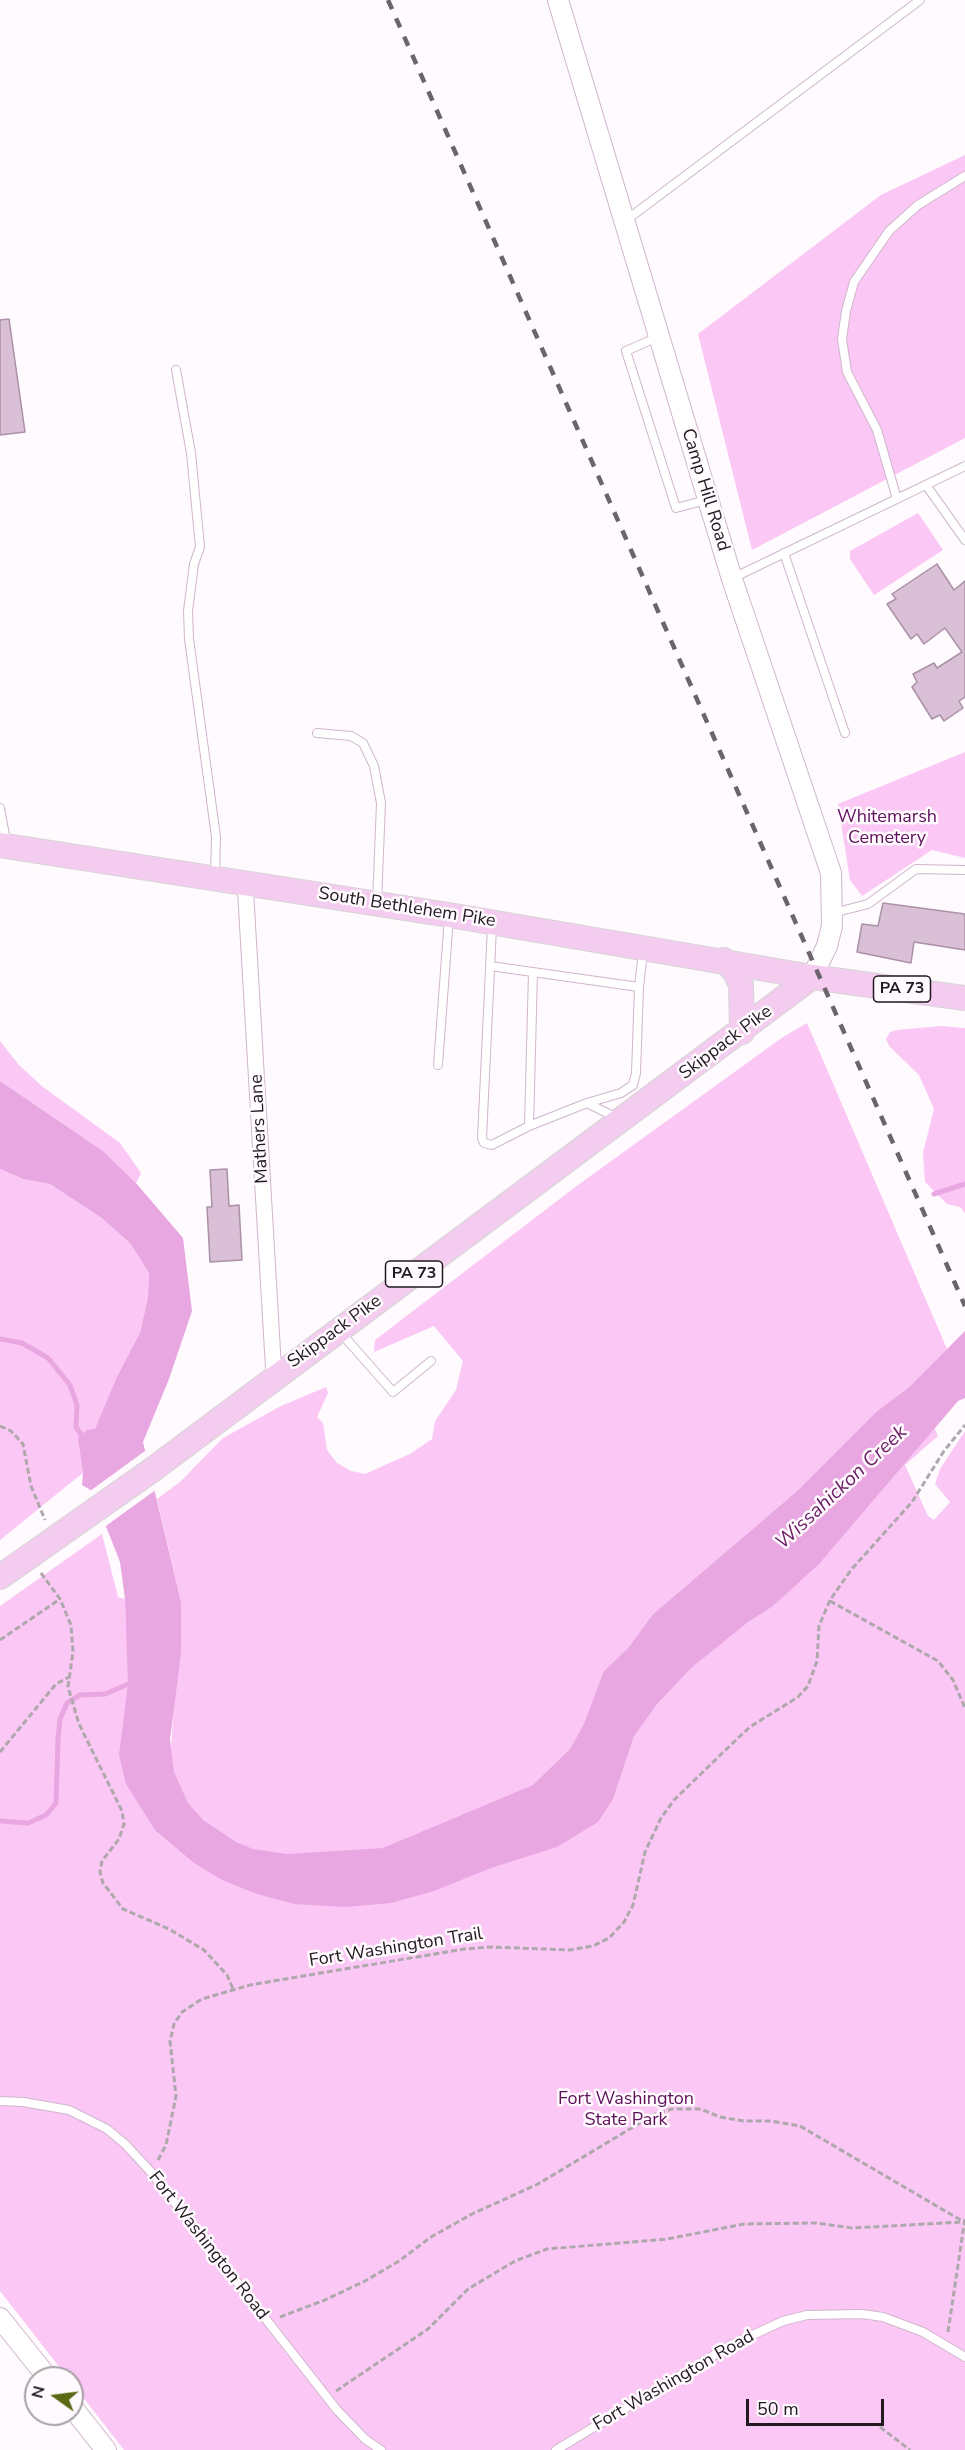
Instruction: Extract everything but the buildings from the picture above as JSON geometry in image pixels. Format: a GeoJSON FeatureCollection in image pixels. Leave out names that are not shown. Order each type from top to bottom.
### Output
{"type":"FeatureCollection","features":[{"type":"Feature","properties":{"kind":"main road","name":"South Bethlehem Pike"},"geometry":{"type":"LineString","coordinates":[[3,845],[492,922],[724,960],[812,977]]}},
{"type":"Feature","properties":{"kind":"main road"},"geometry":{"type":"LineString","coordinates":[[724,960],[735,972],[741,985],[742,1032]]}},
{"type":"Feature","properties":{"kind":"main road","name":"Skippack Pike"},"geometry":{"type":"LineString","coordinates":[[0,1577],[152,1470],[274,1377],[742,1032],[812,977]]}},
{"type":"Feature","properties":{"kind":"main road","name":"PA 73"},"geometry":{"type":"LineString","coordinates":[[812,977],[965,998]]}},
{"type":"Feature","properties":{"kind":"street","name":"Camp Hill Road"},"geometry":{"type":"LineString","coordinates":[[558,0],[732,579],[831,873],[833,913],[827,946],[812,977]]}},
{"type":"Feature","properties":{"kind":"street","name":"Mathers Lane"},"geometry":{"type":"LineString","coordinates":[[245,882],[274,1377]]}},
{"type":"Feature","properties":{"kind":"street"},"geometry":{"type":"LineString","coordinates":[[0,2318],[38,2366]]}},
{"type":"Feature","properties":{"kind":"street"},"geometry":{"type":"LineString","coordinates":[[84,2422],[106,2450]]}},
{"type":"Feature","properties":{"kind":"lane"},"geometry":{"type":"LineString","coordinates":[[624,221],[920,0]]}},
{"type":"Feature","properties":{"kind":"lane"},"geometry":{"type":"LineString","coordinates":[[897,499],[877,430],[847,372],[842,339],[846,311],[854,282],[888,231],[918,205],[965,176]]}},
{"type":"Feature","properties":{"kind":"lane"},"geometry":{"type":"LineString","coordinates":[[659,337],[626,351],[676,507],[708,499]]}},
{"type":"Feature","properties":{"kind":"lane"},"geometry":{"type":"LineString","coordinates":[[177,370],[191,453],[200,547],[188,611],[216,837],[215,878]]}},
{"type":"Feature","properties":{"kind":"lane"},"geometry":{"type":"LineString","coordinates":[[732,579],[965,466]]}},
{"type":"Feature","properties":{"kind":"lane"},"geometry":{"type":"LineString","coordinates":[[926,485],[965,540]]}},
{"type":"Feature","properties":{"kind":"lane"},"geometry":{"type":"LineString","coordinates":[[784,553],[845,733]]}},
{"type":"Feature","properties":{"kind":"lane"},"geometry":{"type":"LineString","coordinates":[[317,733],[351,736],[363,743],[374,766],[381,803],[377,904]]}},
{"type":"Feature","properties":{"kind":"lane"},"geometry":{"type":"LineString","coordinates":[[0,808],[3,845]]}},
{"type":"Feature","properties":{"kind":"lane"},"geometry":{"type":"LineString","coordinates":[[833,913],[868,904],[916,869],[965,870]]}},
{"type":"Feature","properties":{"kind":"lane"},"geometry":{"type":"LineString","coordinates":[[438,1065],[449,915]]}},
{"type":"Feature","properties":{"kind":"lane"},"geometry":{"type":"LineString","coordinates":[[492,922],[482,1138],[484,1143],[492,1145],[529,1126],[587,1103],[621,1093],[633,1085],[636,1073],[639,987],[644,947]]}},
{"type":"Feature","properties":{"kind":"lane"},"geometry":{"type":"LineString","coordinates":[[490,966],[639,987]]}},
{"type":"Feature","properties":{"kind":"lane"},"geometry":{"type":"LineString","coordinates":[[529,1126],[533,972]]}},
{"type":"Feature","properties":{"kind":"lane"},"geometry":{"type":"LineString","coordinates":[[587,1103],[622,1121]]}},
{"type":"Feature","properties":{"kind":"lane"},"geometry":{"type":"LineString","coordinates":[[338,1330],[393,1392],[431,1361]]}},
{"type":"Feature","properties":{"kind":"lane","name":"Fort Washington Road"},"geometry":{"type":"LineString","coordinates":[[0,2101],[48,2105],[90,2119],[125,2144],[150,2171],[351,2426],[381,2450]]}},
{"type":"Feature","properties":{"kind":"lane","name":"Fort Washington Road"},"geometry":{"type":"LineString","coordinates":[[556,2450],[731,2345],[783,2321],[807,2315],[862,2314],[901,2322],[965,2357]]}},
{"type":"Feature","properties":{"kind":"path","name":"Fort Washington Trail"},"geometry":{"type":"LineString","coordinates":[[150,2171],[166,2145],[176,2096],[170,2041],[174,2024],[182,2012],[202,1999],[232,1989],[464,1949],[492,1947],[570,1950],[593,1946],[609,1938],[624,1922],[633,1905],[645,1852],[652,1834],[674,1800],[750,1726],[783,1708],[808,1686],[817,1661],[819,1626],[830,1600],[851,1570],[912,1502],[944,1451],[965,1425]]}},
{"type":"Feature","properties":{"kind":"path"},"geometry":{"type":"LineString","coordinates":[[0,1426],[11,1431],[23,1444],[31,1486],[45,1520]]}},
{"type":"Feature","properties":{"kind":"path"},"geometry":{"type":"LineString","coordinates":[[39,1570],[60,1599],[71,1625],[73,1652],[68,1687],[79,1724],[115,1794],[124,1824],[119,1839],[102,1861],[100,1872],[103,1884],[123,1909],[169,1929],[204,1950],[227,1975],[232,1989]]}},
{"type":"Feature","properties":{"kind":"path"},"geometry":{"type":"LineString","coordinates":[[0,1640],[60,1599]]}},
{"type":"Feature","properties":{"kind":"path"},"geometry":{"type":"LineString","coordinates":[[830,1600],[938,1661],[953,1680],[965,1708]]}},
{"type":"Feature","properties":{"kind":"path"},"geometry":{"type":"LineString","coordinates":[[0,1752],[56,1684],[69,1677]]}},
{"type":"Feature","properties":{"kind":"path"},"geometry":{"type":"LineString","coordinates":[[267,2321],[325,2300],[365,2281],[399,2261],[431,2237],[538,2184],[655,2114],[672,2109],[701,2109],[720,2117],[800,2126],[964,2220]]}},
{"type":"Feature","properties":{"kind":"path"},"geometry":{"type":"LineString","coordinates":[[946,2345],[963,2246],[964,2220]]}},
{"type":"Feature","properties":{"kind":"path"},"geometry":{"type":"LineString","coordinates":[[327,2396],[428,2329],[468,2289],[515,2260],[547,2249],[667,2239],[744,2223],[816,2223],[853,2228],[964,2220]]}},
{"type":"Feature","properties":{"kind":"path"},"geometry":{"type":"LineString","coordinates":[[880,2427],[910,2450]]}},
{"type":"Feature","properties":{"kind":"green space"},"geometry":{"type":"Polygon","coordinates":[[[965,155],[965,438],[752,550],[698,334],[881,195],[965,155]]]}},
{"type":"Feature","properties":{"kind":"green space"},"geometry":{"type":"Polygon","coordinates":[[[918,513],[943,550],[874,595],[850,559],[850,551],[918,513]]]}},
{"type":"Feature","properties":{"kind":"green space","name":"Whitemarsh Cemetery"},"geometry":{"type":"Polygon","coordinates":[[[965,752],[965,858],[932,850],[862,896],[850,880],[838,804],[965,752]]]}},
{"type":"Feature","properties":{"kind":"green space","name":"Fort Washington State Park"},"geometry":{"type":"Polygon","coordinates":[[[807,1023],[947,1349],[909,1387],[876,1412],[796,1492],[653,1614],[628,1648],[604,1671],[919,1394],[938,1436],[905,1465],[928,1516],[934,1520],[950,1502],[935,1484],[940,1469],[965,1431],[965,2450],[124,2450],[84,2398],[84,2366],[59,2366],[0,2291],[0,1606],[102,1534],[118,1597],[125,1599],[126,1627],[171,1750],[174,1701],[181,1654],[181,1602],[157,1499],[180,1482],[223,1438],[281,1406],[326,1387],[328,1393],[317,1417],[323,1423],[327,1450],[337,1463],[351,1471],[365,1474],[410,1454],[432,1439],[435,1421],[456,1390],[463,1361],[434,1326],[374,1352],[375,1340],[578,1185],[783,1037],[807,1023]]]}},
{"type":"Feature","properties":{"kind":"green space"},"geometry":{"type":"Polygon","coordinates":[[[941,1026],[965,1028],[965,1213],[960,1207],[947,1204],[925,1182],[923,1153],[934,1109],[919,1075],[889,1046],[886,1039],[890,1032],[897,1030],[941,1026]]]}},
{"type":"Feature","properties":{"kind":"green space"},"geometry":{"type":"Polygon","coordinates":[[[0,1041],[19,1065],[43,1087],[120,1143],[141,1173],[136,1183],[103,1151],[0,1081],[0,1041]]]}},
{"type":"Feature","properties":{"kind":"green space"},"geometry":{"type":"Polygon","coordinates":[[[0,1169],[23,1179],[50,1184],[103,1218],[130,1243],[149,1273],[148,1297],[140,1333],[106,1404],[84,1472],[0,1540],[0,1169]]]}},
{"type":"Feature","properties":{"kind":"water","name":"Wissahickon Creek"},"geometry":{"type":"Polygon","coordinates":[[[0,1081],[103,1151],[136,1183],[183,1238],[192,1311],[169,1379],[143,1442],[181,1602],[181,1654],[170,1739],[174,1772],[188,1803],[203,1820],[236,1842],[253,1849],[287,1854],[383,1848],[533,1785],[570,1749],[584,1724],[604,1671],[628,1648],[653,1614],[796,1492],[876,1412],[909,1387],[965,1331],[965,1398],[958,1401],[819,1564],[773,1606],[748,1622],[691,1668],[657,1704],[634,1736],[613,1799],[598,1822],[557,1847],[491,1868],[434,1891],[391,1903],[345,1907],[294,1904],[257,1894],[222,1880],[194,1863],[155,1830],[126,1784],[119,1755],[128,1684],[125,1599],[120,1562],[92,1491],[82,1485],[83,1472],[78,1438],[87,1430],[95,1429],[117,1377],[140,1333],[148,1297],[149,1273],[130,1243],[102,1218],[50,1184],[23,1179],[0,1169],[0,1081]]]}},
{"type":"Feature","properties":{"kind":"pier"},"geometry":{"type":"Polygon","coordinates":[[[145,1451],[157,1489],[103,1528],[90,1491],[145,1451]]]}},
{"type":"Feature","properties":{"kind":"waterway"},"geometry":{"type":"LineString","coordinates":[[934,1194],[965,1184]]}},
{"type":"Feature","properties":{"kind":"waterway"},"geometry":{"type":"LineString","coordinates":[[0,1339],[22,1343],[48,1358],[70,1385],[77,1405],[76,1427],[84,1439]]}},
{"type":"Feature","properties":{"kind":"waterway"},"geometry":{"type":"LineString","coordinates":[[0,1821],[28,1823],[46,1815],[56,1803],[60,1719],[67,1703],[80,1695],[105,1694],[133,1682]]}},
{"type":"Feature","properties":{"kind":"railway"},"geometry":{"type":"LineString","coordinates":[[388,0],[965,1306]]}}]}
